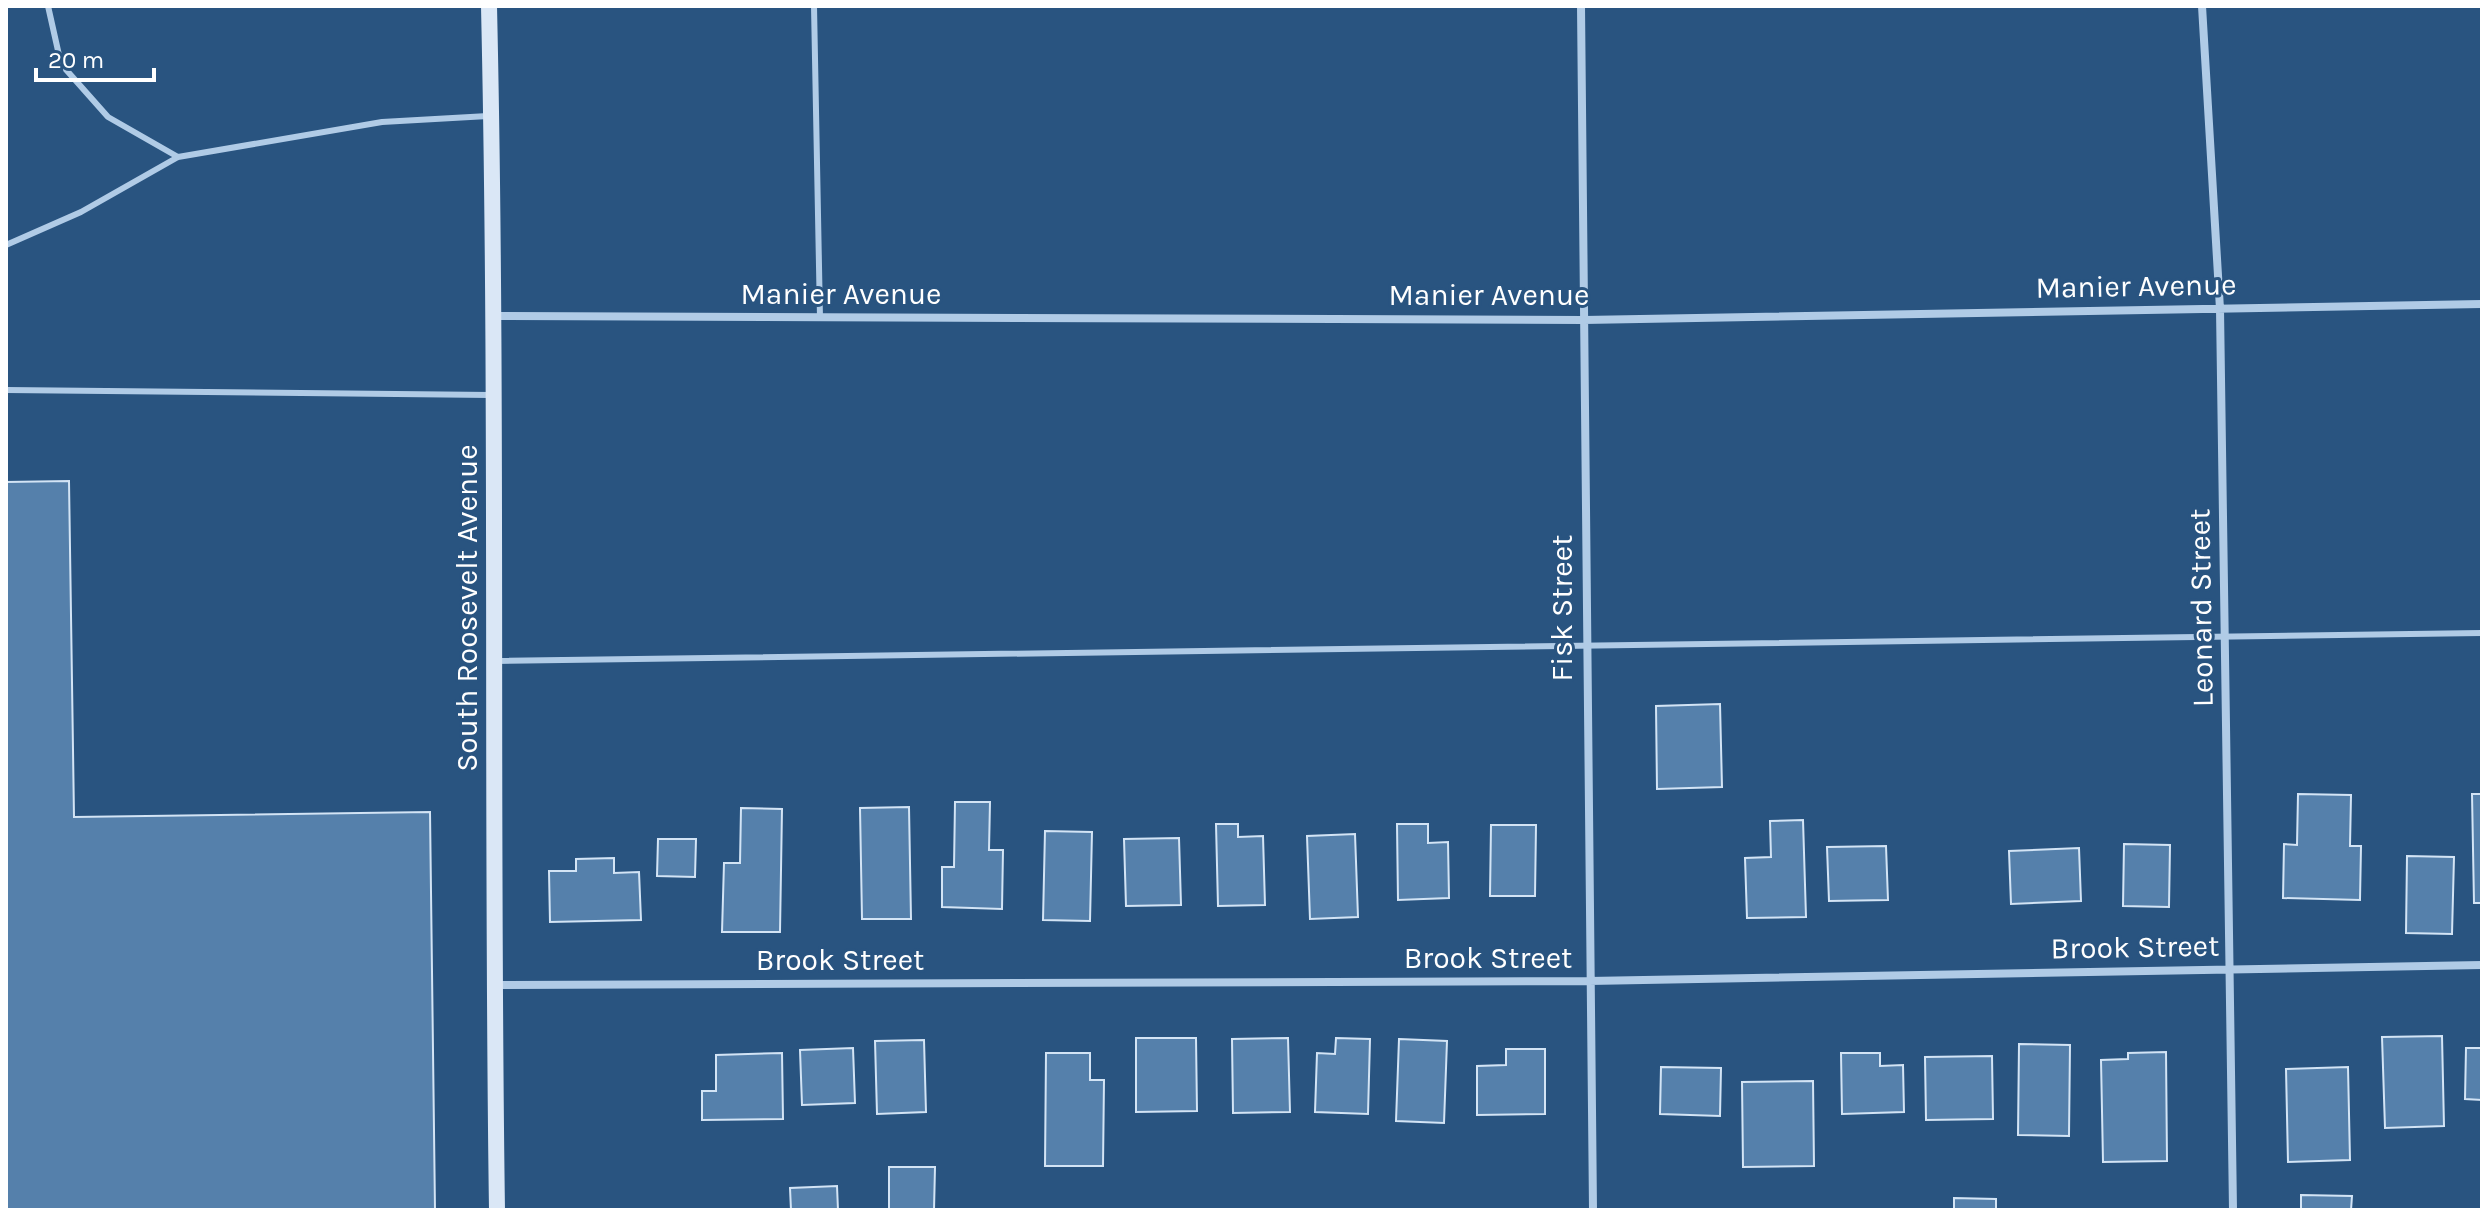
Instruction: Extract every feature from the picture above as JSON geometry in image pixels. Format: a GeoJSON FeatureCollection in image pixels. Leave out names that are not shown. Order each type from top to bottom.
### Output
{"type":"FeatureCollection","features":[{"type":"Feature","properties":{"kind":"street","name":"South Roosevelt Avenue"},"geometry":{"type":"LineString","coordinates":[[489,6],[495,316],[494,985],[497,1210]]}},
{"type":"Feature","properties":{"kind":"street","name":"Fisk Street"},"geometry":{"type":"LineString","coordinates":[[1581,6],[1593,1210]]}},
{"type":"Feature","properties":{"kind":"street","name":"Leonard Street"},"geometry":{"type":"LineString","coordinates":[[2202,6],[2220,309],[2233,1210]]}},
{"type":"Feature","properties":{"kind":"street","name":"Manier Avenue"},"geometry":{"type":"LineString","coordinates":[[495,316],[1584,320],[2482,304]]}},
{"type":"Feature","properties":{"kind":"street","name":"Brook Street"},"geometry":{"type":"LineString","coordinates":[[494,985],[1589,981],[2482,965]]}},
{"type":"Feature","properties":{"kind":"lane"},"geometry":{"type":"LineString","coordinates":[[48,6],[61,64],[108,117],[178,157]]}},
{"type":"Feature","properties":{"kind":"lane"},"geometry":{"type":"LineString","coordinates":[[814,6],[820,318]]}},
{"type":"Feature","properties":{"kind":"lane"},"geometry":{"type":"LineString","coordinates":[[6,245],[81,212],[178,157],[382,122],[491,116]]}},
{"type":"Feature","properties":{"kind":"lane"},"geometry":{"type":"LineString","coordinates":[[6,390],[495,395]]}},
{"type":"Feature","properties":{"kind":"lane"},"geometry":{"type":"LineString","coordinates":[[494,661],[2226,634],[2482,633]]}},
{"type":"Feature","properties":{"kind":"building"},"geometry":{"type":"Polygon","coordinates":[[[69,481],[74,817],[430,812],[435,1210],[6,1210],[6,482],[69,481]]]}},
{"type":"Feature","properties":{"kind":"building"},"geometry":{"type":"Polygon","coordinates":[[[1720,704],[1722,787],[1657,789],[1656,706],[1720,704]]]}},
{"type":"Feature","properties":{"kind":"building"},"geometry":{"type":"Polygon","coordinates":[[[2298,794],[2351,795],[2350,846],[2361,846],[2360,900],[2283,898],[2284,844],[2297,845],[2298,794]]]}},
{"type":"Feature","properties":{"kind":"building"},"geometry":{"type":"Polygon","coordinates":[[[2472,794],[2482,794],[2482,903],[2474,903],[2472,794]]]}},
{"type":"Feature","properties":{"kind":"building"},"geometry":{"type":"Polygon","coordinates":[[[955,802],[990,802],[989,850],[1003,850],[1002,909],[942,907],[942,867],[954,867],[955,802]]]}},
{"type":"Feature","properties":{"kind":"building"},"geometry":{"type":"Polygon","coordinates":[[[909,807],[911,919],[862,919],[860,808],[909,807]]]}},
{"type":"Feature","properties":{"kind":"building"},"geometry":{"type":"Polygon","coordinates":[[[741,808],[782,809],[780,932],[722,932],[724,863],[740,863],[741,808]]]}},
{"type":"Feature","properties":{"kind":"building"},"geometry":{"type":"Polygon","coordinates":[[[1803,820],[1806,917],[1747,918],[1745,858],[1771,857],[1770,821],[1803,820]]]}},
{"type":"Feature","properties":{"kind":"building"},"geometry":{"type":"Polygon","coordinates":[[[1216,824],[1238,824],[1238,837],[1263,836],[1265,905],[1218,906],[1216,824]]]}},
{"type":"Feature","properties":{"kind":"building"},"geometry":{"type":"Polygon","coordinates":[[[1397,824],[1428,824],[1428,843],[1448,842],[1449,898],[1398,900],[1397,824]]]}},
{"type":"Feature","properties":{"kind":"building"},"geometry":{"type":"Polygon","coordinates":[[[1491,825],[1536,825],[1535,896],[1490,896],[1491,825]]]}},
{"type":"Feature","properties":{"kind":"building"},"geometry":{"type":"Polygon","coordinates":[[[1045,831],[1092,832],[1090,921],[1043,920],[1045,831]]]}},
{"type":"Feature","properties":{"kind":"building"},"geometry":{"type":"Polygon","coordinates":[[[1355,834],[1358,917],[1310,919],[1307,836],[1355,834]]]}},
{"type":"Feature","properties":{"kind":"building"},"geometry":{"type":"Polygon","coordinates":[[[1179,838],[1181,905],[1126,906],[1124,839],[1179,838]]]}},
{"type":"Feature","properties":{"kind":"building"},"geometry":{"type":"Polygon","coordinates":[[[658,839],[696,839],[695,877],[657,876],[658,839]]]}},
{"type":"Feature","properties":{"kind":"building"},"geometry":{"type":"Polygon","coordinates":[[[2124,844],[2170,845],[2169,907],[2123,906],[2124,844]]]}},
{"type":"Feature","properties":{"kind":"building"},"geometry":{"type":"Polygon","coordinates":[[[1886,846],[1888,900],[1829,901],[1827,847],[1886,846]]]}},
{"type":"Feature","properties":{"kind":"building"},"geometry":{"type":"Polygon","coordinates":[[[2079,848],[2081,901],[2011,904],[2009,851],[2079,848]]]}},
{"type":"Feature","properties":{"kind":"building"},"geometry":{"type":"Polygon","coordinates":[[[2407,856],[2454,857],[2452,934],[2406,933],[2407,856]]]}},
{"type":"Feature","properties":{"kind":"building"},"geometry":{"type":"Polygon","coordinates":[[[614,858],[614,873],[639,872],[641,920],[550,922],[549,871],[576,871],[576,859],[614,858]]]}},
{"type":"Feature","properties":{"kind":"building"},"geometry":{"type":"Polygon","coordinates":[[[2442,1036],[2444,1126],[2385,1128],[2382,1037],[2442,1036]]]}},
{"type":"Feature","properties":{"kind":"building"},"geometry":{"type":"Polygon","coordinates":[[[1136,1038],[1196,1038],[1197,1111],[1136,1112],[1136,1038]]]}},
{"type":"Feature","properties":{"kind":"building"},"geometry":{"type":"Polygon","coordinates":[[[1288,1038],[1290,1112],[1233,1113],[1232,1039],[1288,1038]]]}},
{"type":"Feature","properties":{"kind":"building"},"geometry":{"type":"Polygon","coordinates":[[[1336,1038],[1370,1039],[1368,1114],[1315,1112],[1317,1053],[1335,1054],[1336,1038]]]}},
{"type":"Feature","properties":{"kind":"building"},"geometry":{"type":"Polygon","coordinates":[[[1399,1039],[1447,1041],[1444,1123],[1396,1121],[1399,1039]]]}},
{"type":"Feature","properties":{"kind":"building"},"geometry":{"type":"Polygon","coordinates":[[[924,1040],[926,1112],[877,1114],[875,1041],[924,1040]]]}},
{"type":"Feature","properties":{"kind":"building"},"geometry":{"type":"Polygon","coordinates":[[[2019,1044],[2070,1045],[2069,1136],[2018,1135],[2019,1044]]]}},
{"type":"Feature","properties":{"kind":"building"},"geometry":{"type":"Polygon","coordinates":[[[853,1048],[855,1103],[802,1105],[800,1050],[853,1048]]]}},
{"type":"Feature","properties":{"kind":"building"},"geometry":{"type":"Polygon","coordinates":[[[2466,1048],[2482,1048],[2482,1100],[2465,1099],[2466,1048]]]}},
{"type":"Feature","properties":{"kind":"building"},"geometry":{"type":"Polygon","coordinates":[[[1506,1049],[1545,1049],[1545,1114],[1477,1115],[1477,1066],[1506,1065],[1506,1049]]]}},
{"type":"Feature","properties":{"kind":"building"},"geometry":{"type":"Polygon","coordinates":[[[2166,1052],[2167,1161],[2103,1162],[2101,1060],[2128,1059],[2128,1053],[2166,1052]]]}},
{"type":"Feature","properties":{"kind":"building"},"geometry":{"type":"Polygon","coordinates":[[[782,1053],[783,1119],[702,1120],[702,1091],[716,1091],[716,1055],[782,1053]]]}},
{"type":"Feature","properties":{"kind":"building"},"geometry":{"type":"Polygon","coordinates":[[[1046,1053],[1090,1053],[1090,1080],[1104,1080],[1103,1166],[1045,1166],[1046,1053]]]}},
{"type":"Feature","properties":{"kind":"building"},"geometry":{"type":"Polygon","coordinates":[[[1841,1053],[1880,1053],[1880,1066],[1903,1065],[1904,1112],[1842,1114],[1841,1053]]]}},
{"type":"Feature","properties":{"kind":"building"},"geometry":{"type":"Polygon","coordinates":[[[1992,1056],[1993,1119],[1926,1120],[1925,1057],[1992,1056]]]}},
{"type":"Feature","properties":{"kind":"building"},"geometry":{"type":"Polygon","coordinates":[[[1661,1067],[1721,1068],[1720,1116],[1660,1114],[1661,1067]]]}},
{"type":"Feature","properties":{"kind":"building"},"geometry":{"type":"Polygon","coordinates":[[[2348,1067],[2350,1160],[2288,1162],[2286,1069],[2348,1067]]]}},
{"type":"Feature","properties":{"kind":"building"},"geometry":{"type":"Polygon","coordinates":[[[1813,1081],[1814,1166],[1743,1167],[1742,1082],[1813,1081]]]}},
{"type":"Feature","properties":{"kind":"building"},"geometry":{"type":"Polygon","coordinates":[[[889,1167],[935,1167],[934,1210],[889,1210],[889,1167]]]}},
{"type":"Feature","properties":{"kind":"building"},"geometry":{"type":"Polygon","coordinates":[[[837,1186],[838,1210],[791,1210],[790,1188],[837,1186]]]}},
{"type":"Feature","properties":{"kind":"building"},"geometry":{"type":"Polygon","coordinates":[[[2301,1195],[2352,1196],[2351,1210],[2301,1210],[2301,1195]]]}},
{"type":"Feature","properties":{"kind":"building"},"geometry":{"type":"Polygon","coordinates":[[[1954,1198],[1996,1199],[1996,1210],[1954,1210],[1954,1198]]]}}]}
